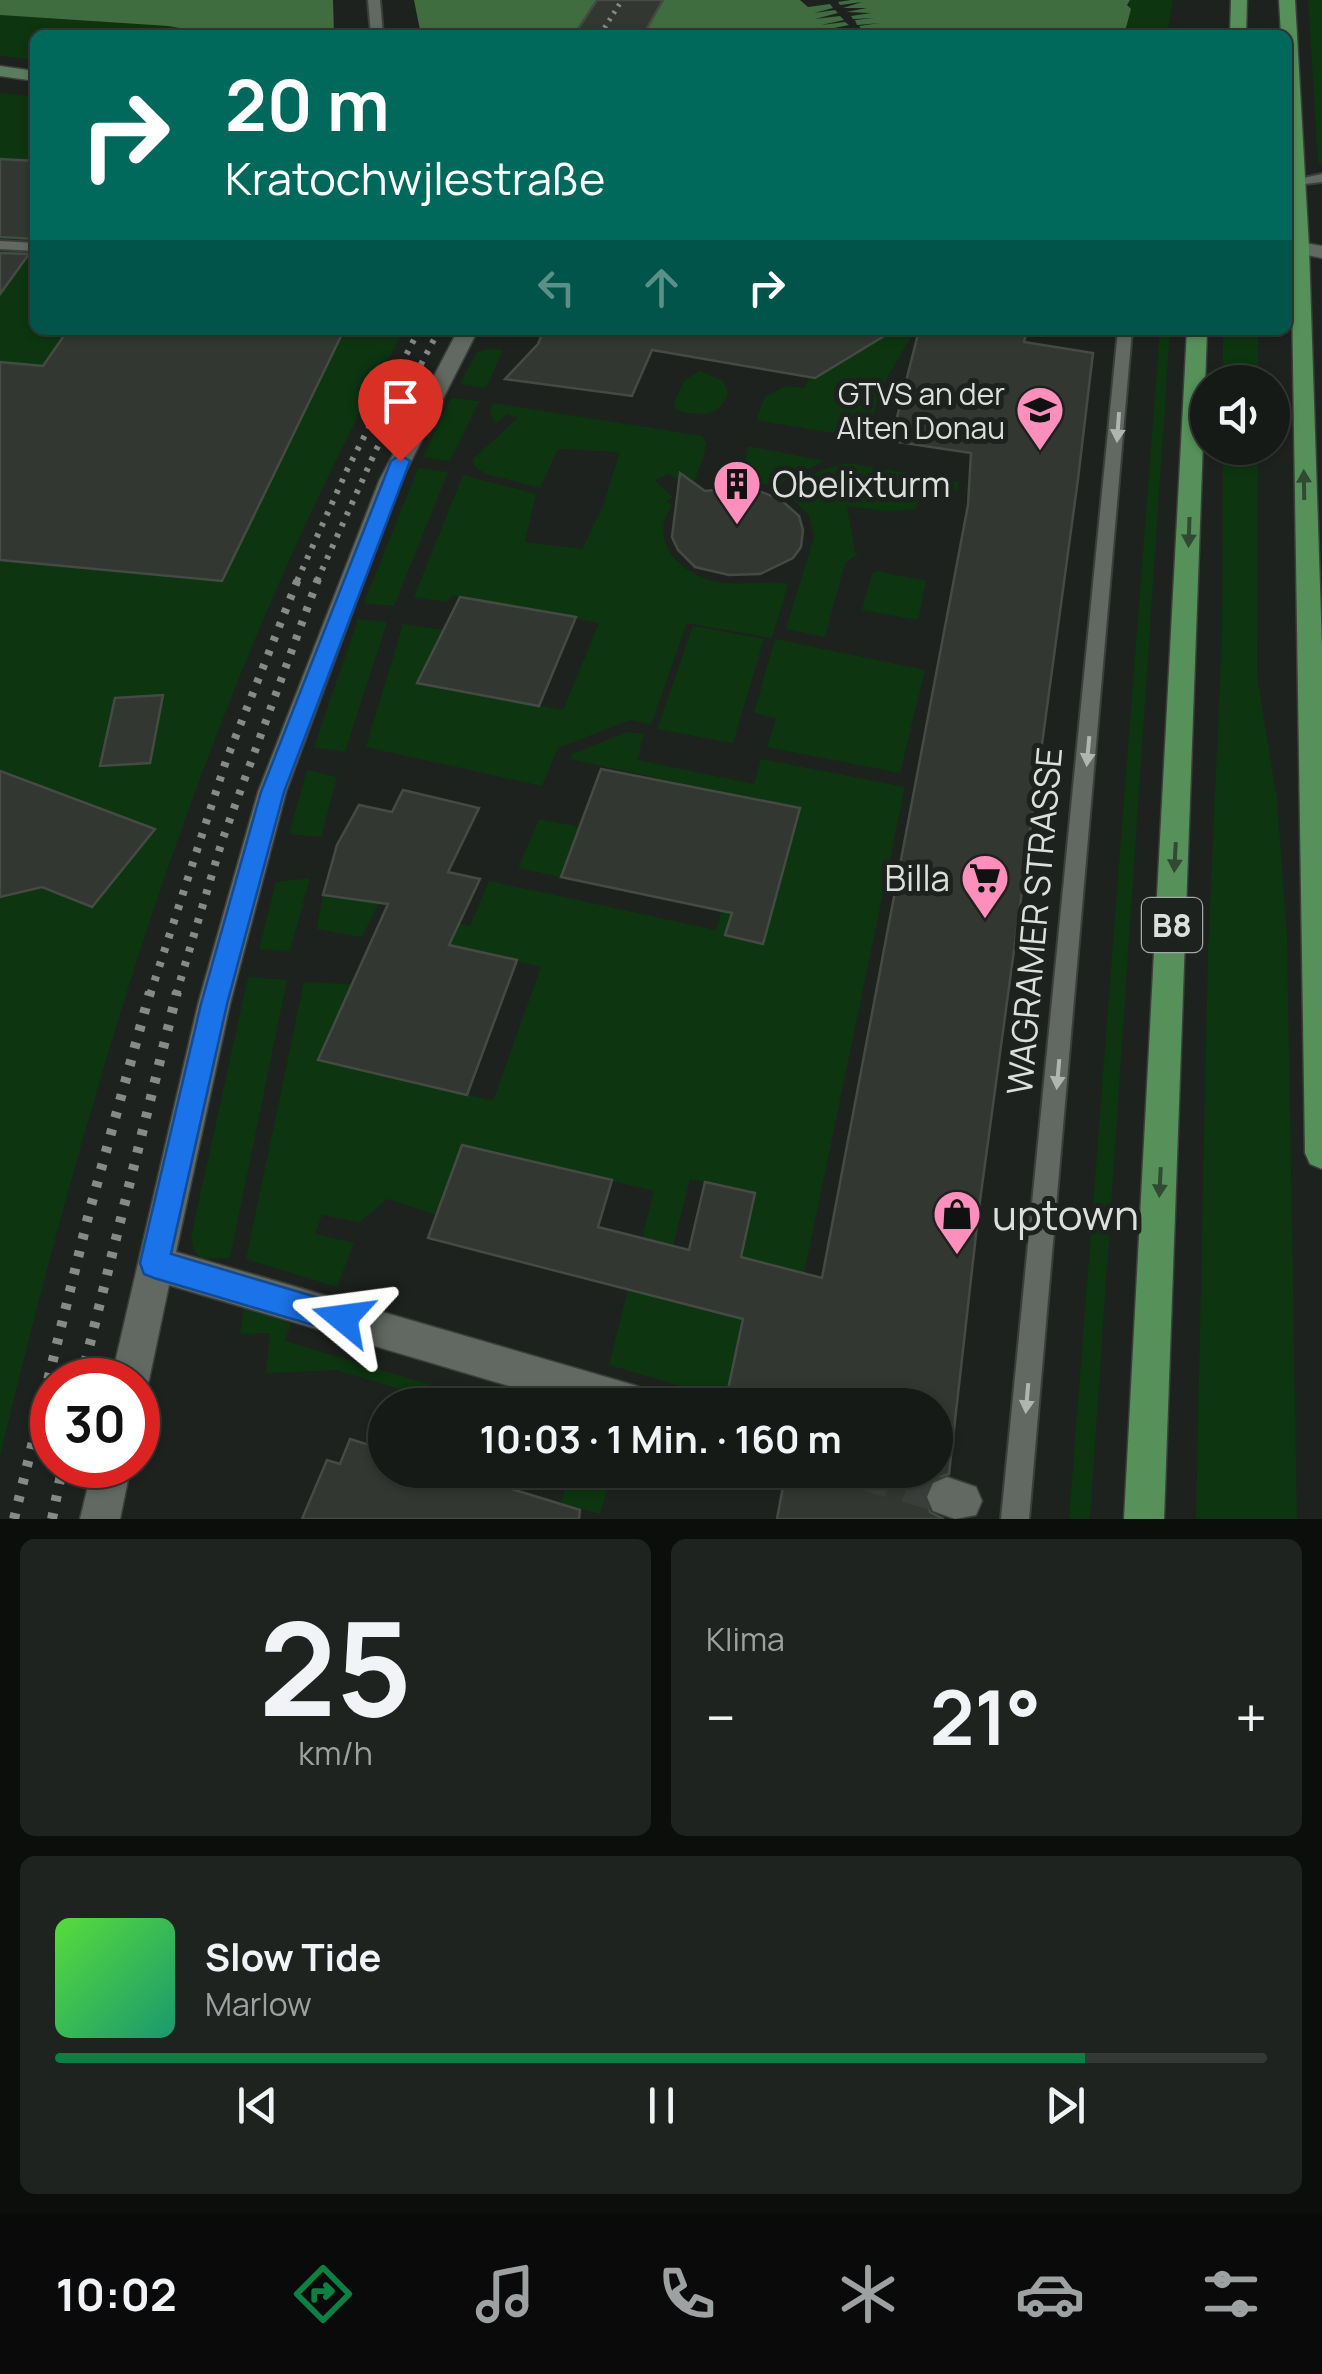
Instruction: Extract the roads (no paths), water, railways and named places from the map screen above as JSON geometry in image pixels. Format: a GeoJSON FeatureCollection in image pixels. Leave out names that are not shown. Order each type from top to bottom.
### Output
{"type":"FeatureCollection","features":[{"type":"Feature","properties":{"kind":"main road"},"geometry":{"type":"LineString","coordinates":[[1238,30],[1239,0]]}},
{"type":"Feature","properties":{"kind":"main road"},"geometry":{"type":"LineString","coordinates":[[1287,0],[1288,30]]}},
{"type":"Feature","properties":{"kind":"main road"},"geometry":{"type":"LineString","coordinates":[[0,71],[30,75]]}},
{"type":"Feature","properties":{"kind":"main road"},"geometry":{"type":"LineString","coordinates":[[1292,101],[1296,181],[1293,247],[1318,922],[1322,1152]]}},
{"type":"Feature","properties":{"kind":"main road","name":"B8"},"geometry":{"type":"LineString","coordinates":[[1144,1519],[1197,335]]}},
{"type":"Feature","properties":{"kind":"street"},"geometry":{"type":"LineString","coordinates":[[1293,247],[1322,252]]}},
{"type":"Feature","properties":{"kind":"street"},"geometry":{"type":"LineString","coordinates":[[135,1358],[214,1004],[272,792],[390,481],[465,335]]}},
{"type":"Feature","properties":{"kind":"street"},"geometry":{"type":"LineString","coordinates":[[154,1263],[579,1388]]}},
{"type":"Feature","properties":{"kind":"street"},"geometry":{"type":"LineString","coordinates":[[100,1519],[107,1488]]}},
{"type":"Feature","properties":{"kind":"lane"},"geometry":{"type":"LineString","coordinates":[[374,0],[377,30]]}},
{"type":"Feature","properties":{"kind":"lane"},"geometry":{"type":"LineString","coordinates":[[1296,181],[1322,178]]}},
{"type":"Feature","properties":{"kind":"lane"},"geometry":{"type":"LineString","coordinates":[[0,245],[30,247]]}},
{"type":"Feature","properties":{"kind":"lane","name":"WAGRAMER STRASSE"},"geometry":{"type":"LineString","coordinates":[[1015,1519],[1111,515],[1125,335]]}},
{"type":"Feature","properties":{"kind":"tunnel"},"geometry":{"type":"LineString","coordinates":[[917,1488],[947,1497]]}},
{"type":"Feature","properties":{"kind":"railway"},"geometry":{"type":"LineString","coordinates":[[603,30],[622,0]]}},
{"type":"Feature","properties":{"kind":"railway"},"geometry":{"type":"LineString","coordinates":[[297,581],[347,470],[416,335]]}},
{"type":"Feature","properties":{"kind":"railway"},"geometry":{"type":"LineString","coordinates":[[317,581],[376,450],[436,335]]}},
{"type":"Feature","properties":{"kind":"railway"},"geometry":{"type":"LineString","coordinates":[[150,995],[226,761],[298,579]]}},
{"type":"Feature","properties":{"kind":"railway"},"geometry":{"type":"LineString","coordinates":[[176,995],[222,841],[318,579]]}},
{"type":"Feature","properties":{"kind":"railway"},"geometry":{"type":"LineString","coordinates":[[14,1519],[89,1213],[150,992]]}},
{"type":"Feature","properties":{"kind":"railway"},"geometry":{"type":"LineString","coordinates":[[86,1358],[177,992]]}},
{"type":"Feature","properties":{"kind":"railway"},"geometry":{"type":"LineString","coordinates":[[52,1519],[58,1488]]}},
{"type":"Feature","properties":{"kind":"place","name":"GTVS an der Alten Donau"},"geometry":{"type":"Point","coordinates":[1040,452]}},
{"type":"Feature","properties":{"kind":"place","name":"Obelixturm"},"geometry":{"type":"Point","coordinates":[737,526]}},
{"type":"Feature","properties":{"kind":"place","name":"Billa"},"geometry":{"type":"Point","coordinates":[985,920]}},
{"type":"Feature","properties":{"kind":"place","name":"uptown"},"geometry":{"type":"Point","coordinates":[957,1256]}}]}
